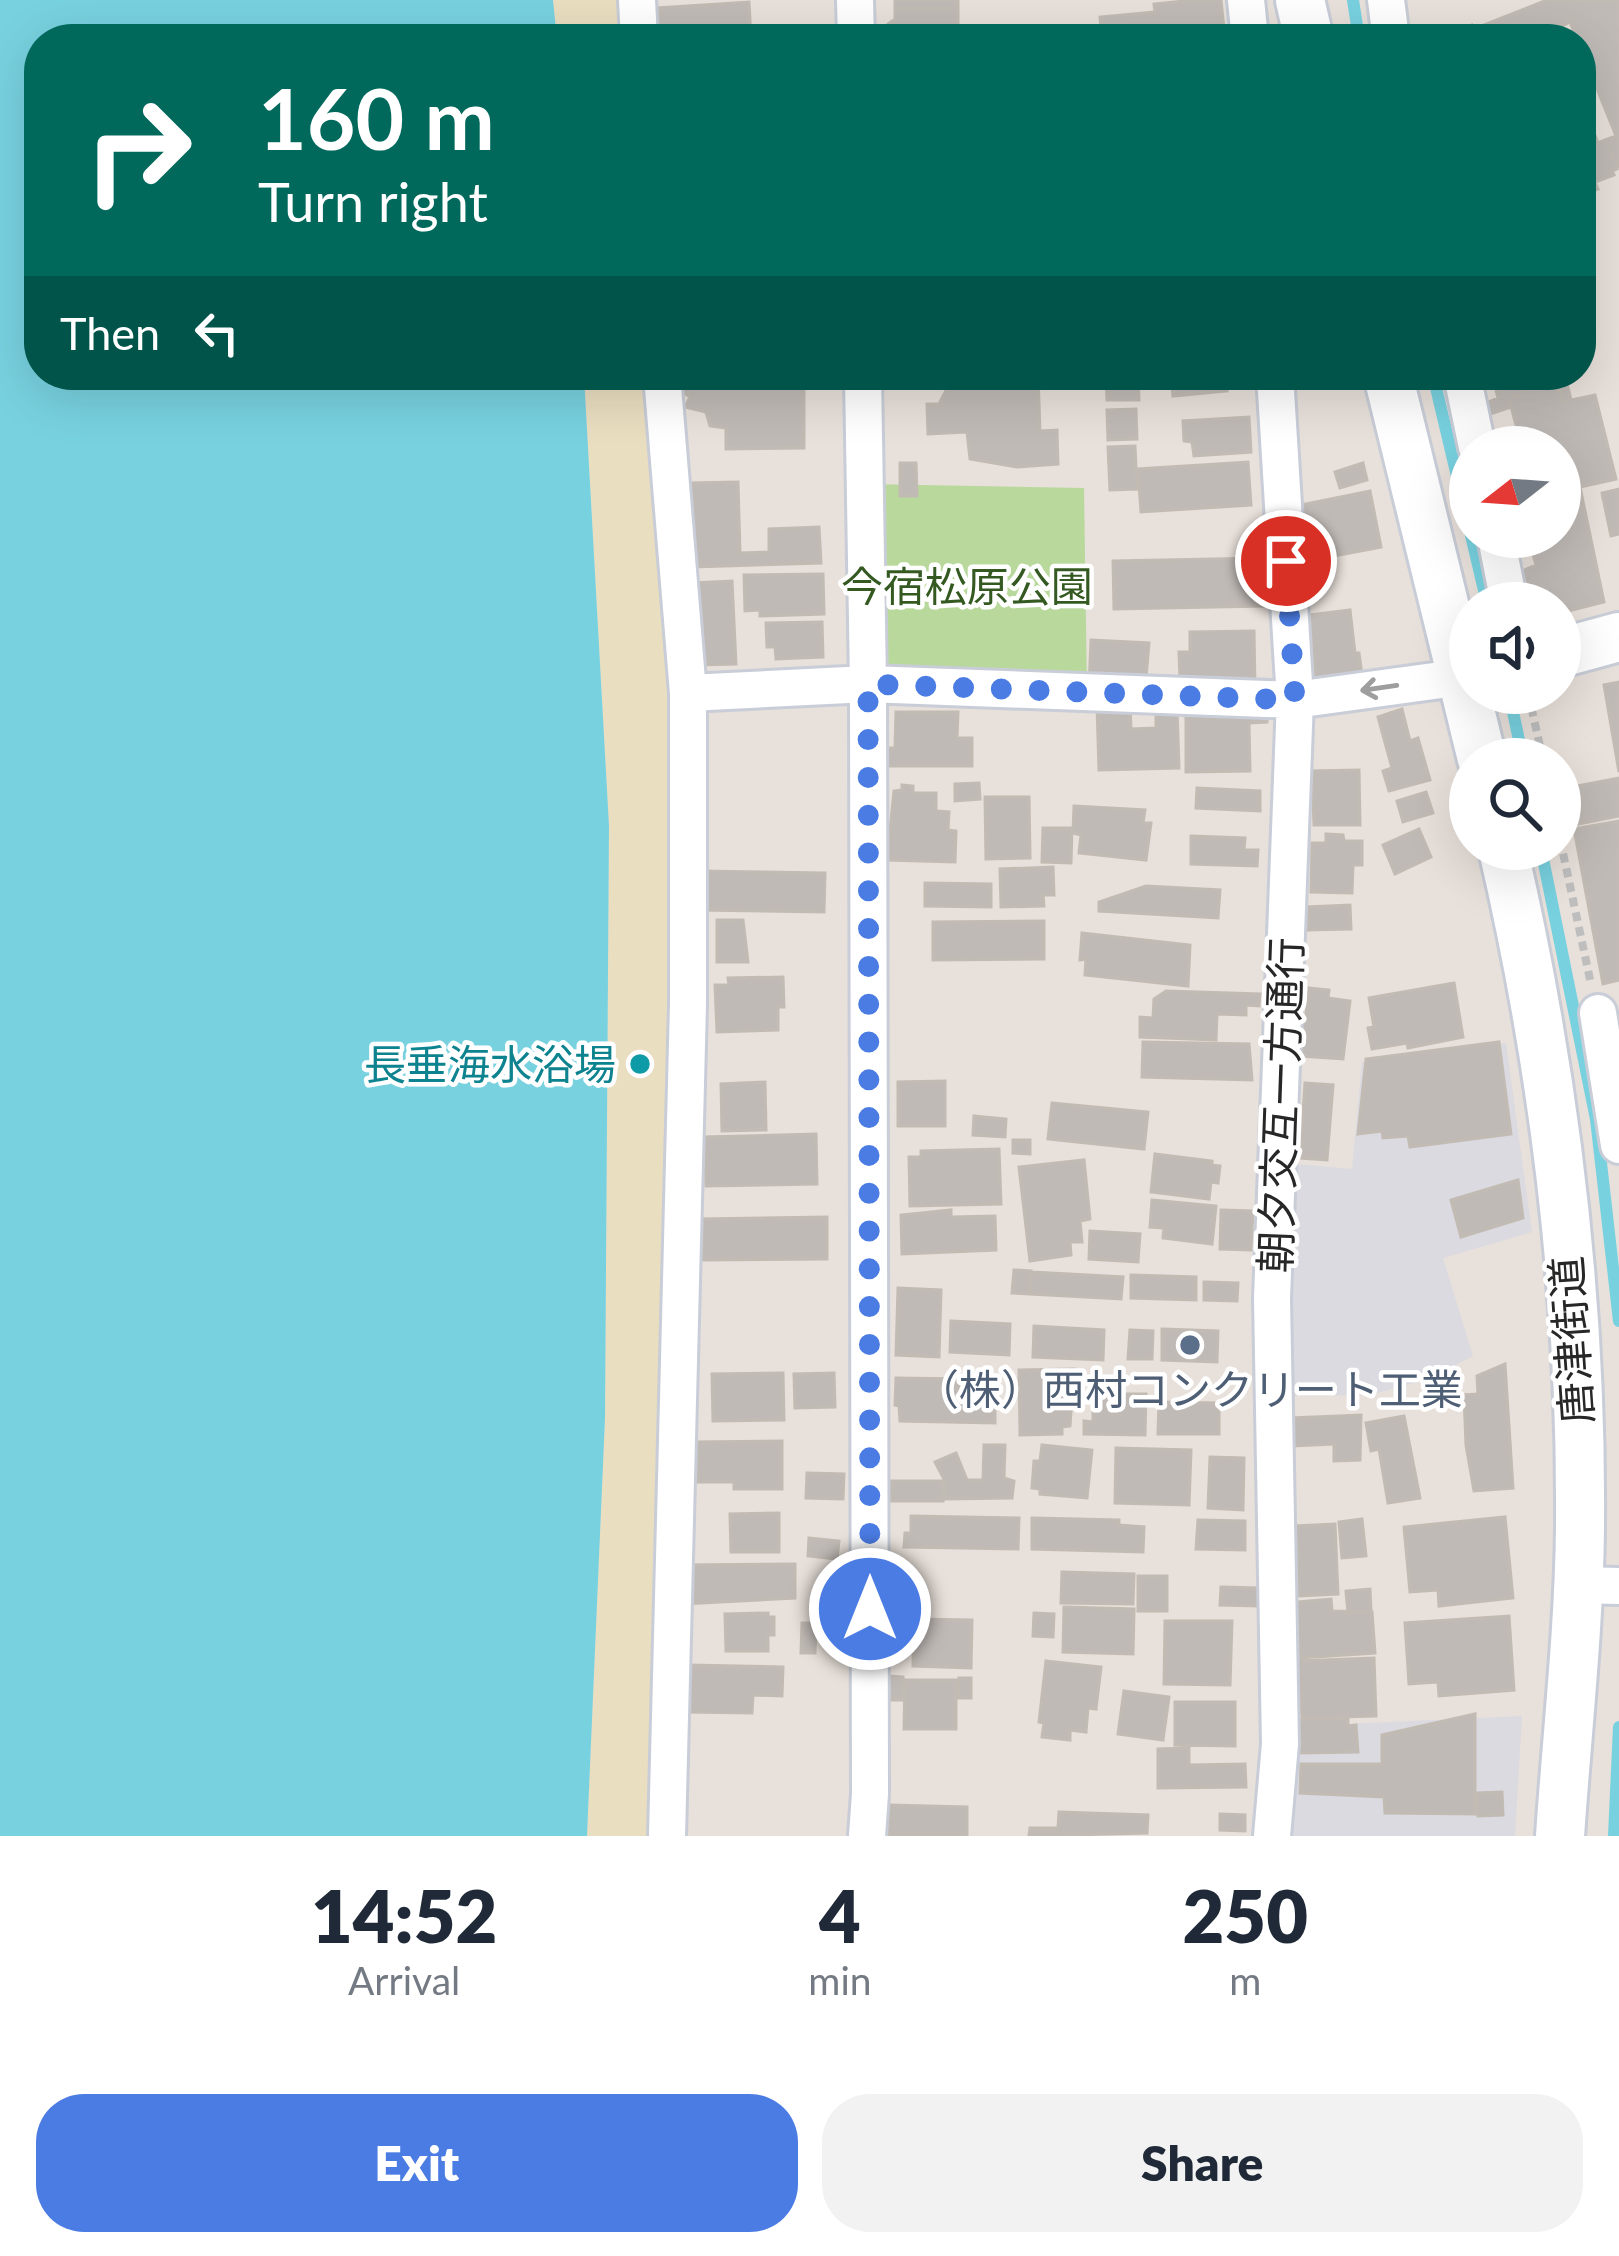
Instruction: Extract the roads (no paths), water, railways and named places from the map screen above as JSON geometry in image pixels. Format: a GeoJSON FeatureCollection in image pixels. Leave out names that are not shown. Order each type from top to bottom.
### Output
{"type":"FeatureCollection","features":[{"type":"Feature","properties":{"kind":"street"},"geometry":{"type":"LineString","coordinates":[[663,390],[688,693],[688,1004],[667,1836]]}},
{"type":"Feature","properties":{"kind":"street"},"geometry":{"type":"LineString","coordinates":[[862,390],[868,684],[867,1836]]}},
{"type":"Feature","properties":{"kind":"street","name":"朝夕交互一方通行"},"geometry":{"type":"LineString","coordinates":[[1272,1836],[1280,1744],[1272,1298],[1295,700],[1276,390]]}},
{"type":"Feature","properties":{"kind":"street"},"geometry":{"type":"LineString","coordinates":[[1392,390],[1449,610]]}},
{"type":"Feature","properties":{"kind":"street"},"geometry":{"type":"LineString","coordinates":[[1465,390],[1473,426]]}},
{"type":"Feature","properties":{"kind":"street"},"geometry":{"type":"LineString","coordinates":[[1581,647],[1619,637]]}},
{"type":"Feature","properties":{"kind":"street"},"geometry":{"type":"LineString","coordinates":[[688,693],[868,684],[1295,700],[1449,678]]}},
{"type":"Feature","properties":{"kind":"street","name":"唐津街道"},"geometry":{"type":"LineString","coordinates":[[1507,870],[1548,1076],[1578,1434],[1580,1530],[1597,1585],[1561,1836]]}},
{"type":"Feature","properties":{"kind":"street"},"geometry":{"type":"LineString","coordinates":[[1598,1013],[1619,1145]]}},
{"type":"Feature","properties":{"kind":"water"},"geometry":{"type":"Polygon","coordinates":[[[0,0],[553,0],[555,24],[24,24],[24,390],[585,390],[609,826],[605,1418],[587,1836],[0,1836],[0,0]]]}},
{"type":"Feature","properties":{"kind":"waterway"},"geometry":{"type":"LineString","coordinates":[[1353,0],[1357,24]]}},
{"type":"Feature","properties":{"kind":"waterway"},"geometry":{"type":"LineString","coordinates":[[1437,390],[1482,582]]}},
{"type":"Feature","properties":{"kind":"waterway"},"geometry":{"type":"LineString","coordinates":[[1513,714],[1519,738]]}},
{"type":"Feature","properties":{"kind":"waterway"},"geometry":{"type":"LineString","coordinates":[[1545,870],[1596,1119],[1619,1321]]}},
{"type":"Feature","properties":{"kind":"waterway"},"geometry":{"type":"LineString","coordinates":[[1614,1836],[1619,1727]]}},
{"type":"Feature","properties":{"kind":"place","name":"長垂海水浴場"},"geometry":{"type":"Point","coordinates":[640,1064]}},
{"type":"Feature","properties":{"kind":"place","name":"（株）西村コンクリート工業"},"geometry":{"type":"Point","coordinates":[1190,1345]}},
{"type":"Feature","properties":{"kind":"park label","name":"今宿松原公園"},"geometry":{"type":"Point","coordinates":[967,586]}}]}
